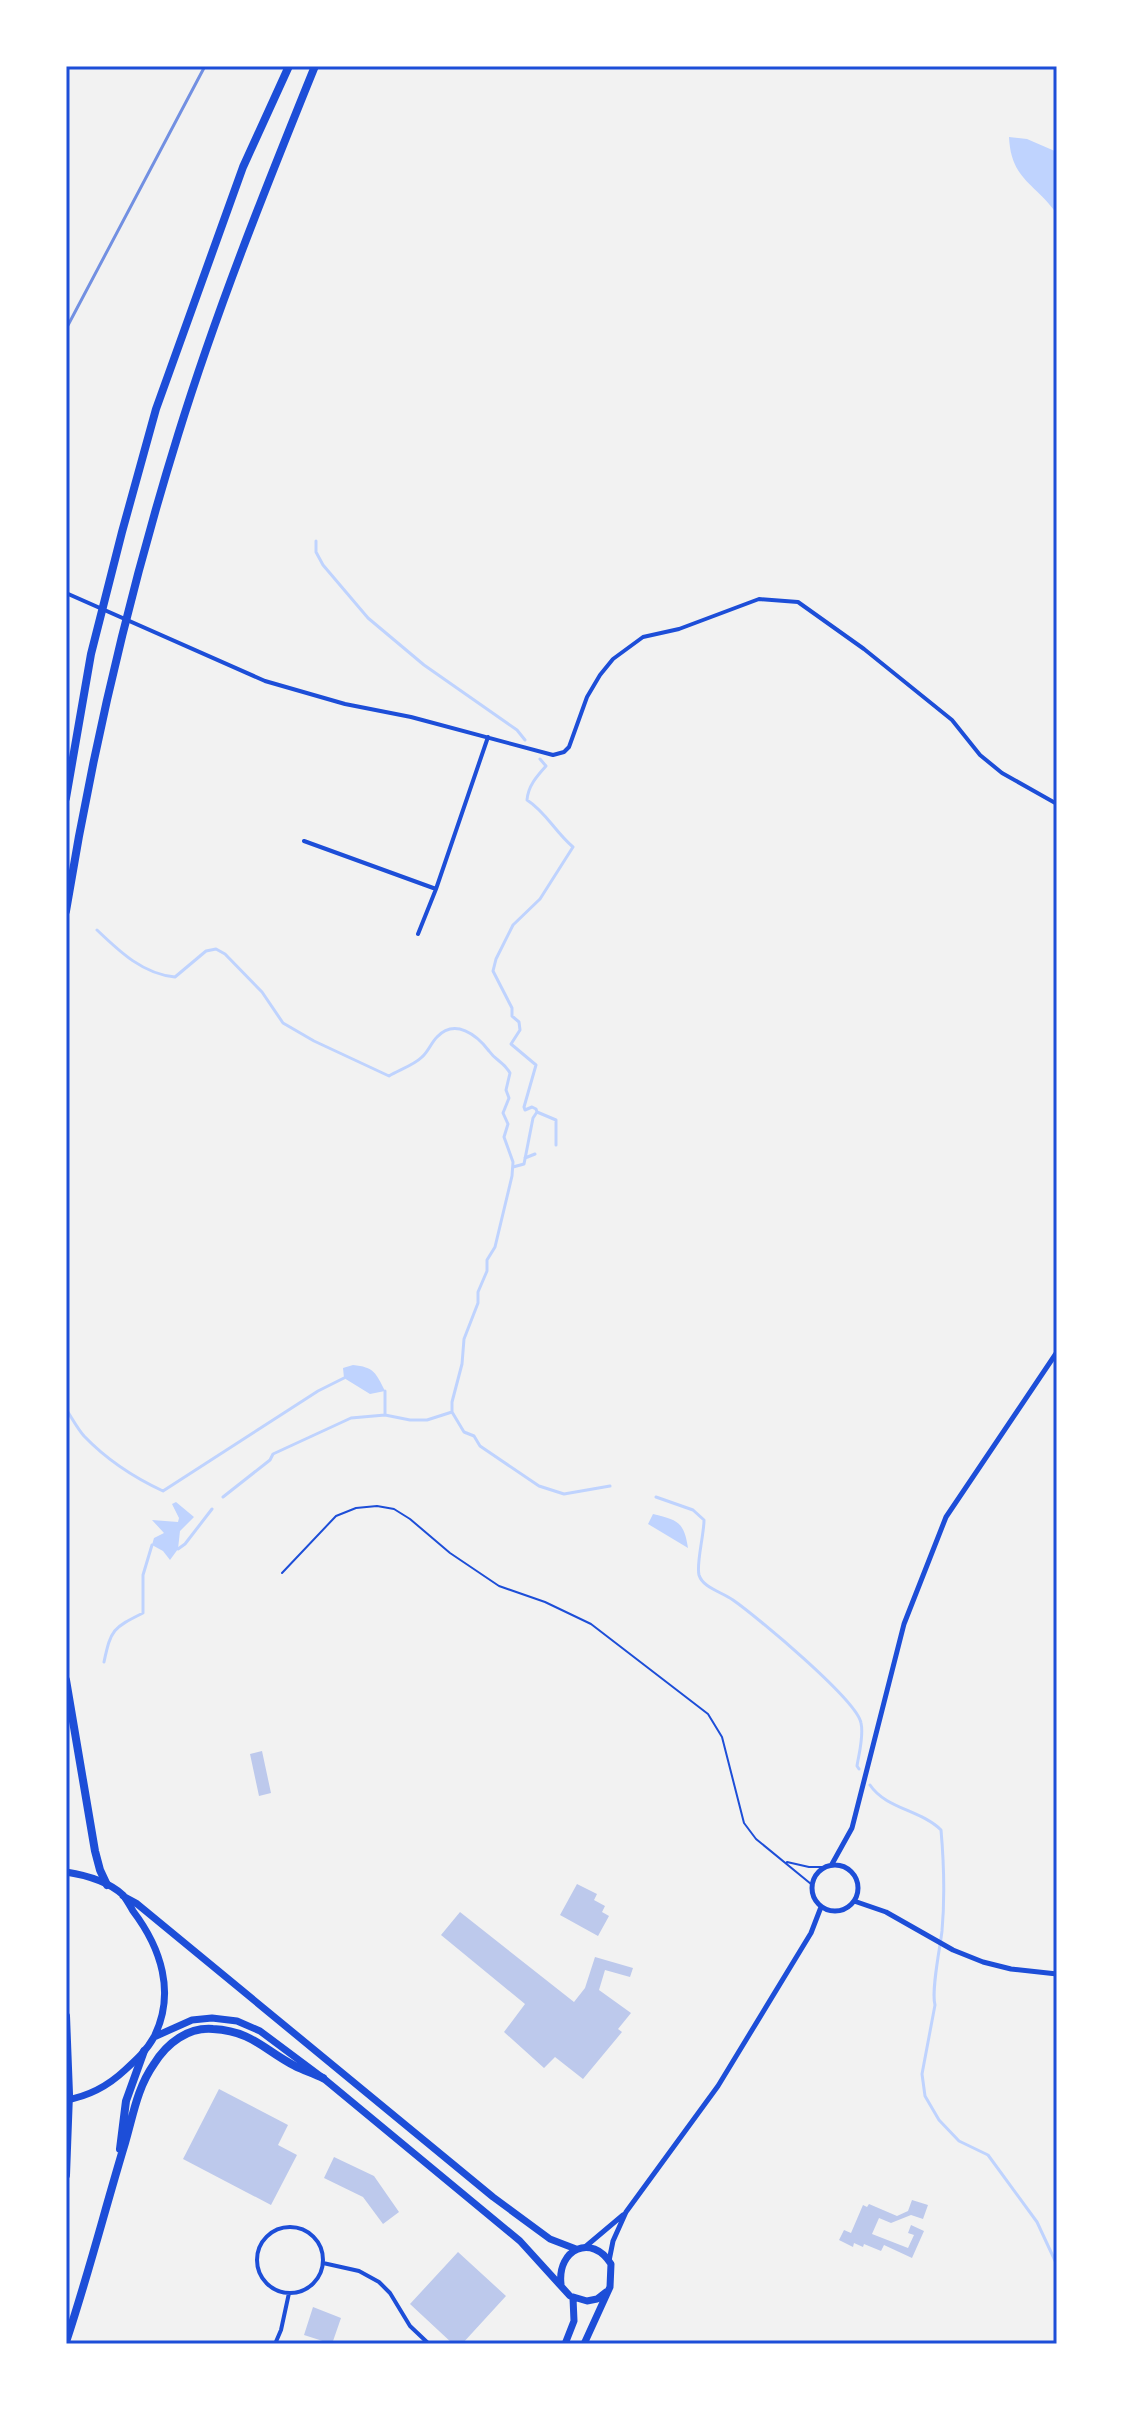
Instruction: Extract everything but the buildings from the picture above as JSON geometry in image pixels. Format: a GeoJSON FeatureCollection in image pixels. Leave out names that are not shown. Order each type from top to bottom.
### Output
{"type":"FeatureCollection","features":[{"type":"Feature","properties":{"kind":"highway"},"geometry":{"type":"LineString","coordinates":[[66,798],[91,654],[156,409],[243,167],[289,66]]}},
{"type":"Feature","properties":{"kind":"highway"},"geometry":{"type":"LineString","coordinates":[[66,911],[93,765],[148,539],[178,434],[228,287],[315,66]]}},
{"type":"Feature","properties":{"kind":"highway"},"geometry":{"type":"LineString","coordinates":[[66,1680],[95,1851],[107,1885]]}},
{"type":"Feature","properties":{"kind":"highway"},"geometry":{"type":"LineString","coordinates":[[66,1872],[89,1877],[136,1903],[493,2197],[550,2239],[598,2250],[609,2261],[611,2283],[584,2344]]}},
{"type":"Feature","properties":{"kind":"highway"},"geometry":{"type":"LineString","coordinates":[[66,2100],[86,2096],[109,2084],[144,2051],[154,2037],[163,2013],[163,1968],[157,1948],[123,1896]]}},
{"type":"Feature","properties":{"kind":"highway"},"geometry":{"type":"LineString","coordinates":[[66,2016],[69,2094],[66,2175]]}},
{"type":"Feature","properties":{"kind":"highway"},"geometry":{"type":"LineString","coordinates":[[154,2037],[192,2020],[212,2018],[237,2021],[260,2031],[323,2078],[520,2241],[573,2298],[575,2316],[565,2344]]}},
{"type":"Feature","properties":{"kind":"highway"},"geometry":{"type":"LineString","coordinates":[[118,2162],[135,2103],[149,2072],[165,2049],[188,2032],[213,2028],[235,2032],[255,2039],[293,2065],[323,2078]]}},
{"type":"Feature","properties":{"kind":"highway"},"geometry":{"type":"LineString","coordinates":[[66,2342],[102,2226],[118,2162],[126,2101],[144,2051]]}},
{"type":"Feature","properties":{"kind":"highway"},"geometry":{"type":"LineString","coordinates":[[562,2286],[562,2265],[568,2255],[580,2248]]}},
{"type":"Feature","properties":{"kind":"highway"},"geometry":{"type":"LineString","coordinates":[[573,2298],[590,2301],[606,2292]]}},
{"type":"Feature","properties":{"kind":"street"},"geometry":{"type":"LineString","coordinates":[[68,594],[265,681],[553,755],[564,752],[587,697],[600,675],[613,659],[643,637],[679,629],[759,599],[798,602],[864,649],[952,720],[980,755],[1002,773],[1057,804]]}},
{"type":"Feature","properties":{"kind":"street"},"geometry":{"type":"LineString","coordinates":[[418,934],[488,737]]}},
{"type":"Feature","properties":{"kind":"street"},"geometry":{"type":"LineString","coordinates":[[304,841],[436,889]]}},
{"type":"Feature","properties":{"kind":"street"},"geometry":{"type":"LineString","coordinates":[[832,1864],[847,1868],[858,1886],[854,1901],[839,1911],[821,1907],[813,1897],[811,1884],[818,1871],[832,1864],[852,1828],[904,1624],[946,1517],[1057,1352]]}},
{"type":"Feature","properties":{"kind":"street"},"geometry":{"type":"LineString","coordinates":[[854,1901],[886,1912],[953,1950],[983,1962],[1011,1969],[1057,1974]]}},
{"type":"Feature","properties":{"kind":"street"},"geometry":{"type":"LineString","coordinates":[[609,2261],[613,2241],[626,2212],[718,2086],[805,1943],[821,1907]]}},
{"type":"Feature","properties":{"kind":"street"},"geometry":{"type":"LineString","coordinates":[[580,2248],[626,2212]]}},
{"type":"Feature","properties":{"kind":"street"},"geometry":{"type":"LineString","coordinates":[[293,2227],[313,2237],[320,2247],[323,2263],[312,2285],[289,2293],[270,2286],[259,2272],[257,2255],[266,2238],[282,2228],[293,2227]]}},
{"type":"Feature","properties":{"kind":"street"},"geometry":{"type":"LineString","coordinates":[[323,2263],[359,2271],[379,2282],[390,2293],[410,2326],[429,2344]]}},
{"type":"Feature","properties":{"kind":"street"},"geometry":{"type":"LineString","coordinates":[[275,2344],[289,2293]]}},
{"type":"Feature","properties":{"kind":"lane"},"geometry":{"type":"LineString","coordinates":[[282,1573],[336,1516],[356,1508],[377,1506],[394,1509],[410,1519],[450,1553],[499,1586],[545,1602],[591,1624],[708,1714],[722,1737],[744,1823],[756,1839],[811,1884]]}},
{"type":"Feature","properties":{"kind":"lane"},"geometry":{"type":"LineString","coordinates":[[786,1862],[825,1867]]}},
{"type":"Feature","properties":{"kind":"water"},"geometry":{"type":"Polygon","coordinates":[[[1009,137],[1027,139],[1057,152],[1057,214],[1019,172],[1009,137]]]}},
{"type":"Feature","properties":{"kind":"water"},"geometry":{"type":"Polygon","coordinates":[[[353,1365],[374,1372],[385,1391],[370,1394],[344,1378],[343,1368],[353,1365]]]}},
{"type":"Feature","properties":{"kind":"water"},"geometry":{"type":"Polygon","coordinates":[[[176,1502],[194,1517],[180,1531],[178,1549],[170,1560],[163,1551],[152,1545],[154,1538],[164,1533],[152,1520],[178,1522],[172,1504],[176,1502]]]}},
{"type":"Feature","properties":{"kind":"water"},"geometry":{"type":"Polygon","coordinates":[[[653,1514],[668,1518],[682,1527],[688,1548],[648,1524],[653,1514]]]}},
{"type":"Feature","properties":{"kind":"waterway"},"geometry":{"type":"LineString","coordinates":[[316,541],[316,552],[323,565],[368,618],[424,665],[517,730],[525,740]]}},
{"type":"Feature","properties":{"kind":"waterway"},"geometry":{"type":"LineString","coordinates":[[540,759],[546,766],[536,777],[527,800],[573,847],[540,899],[513,925],[493,971],[512,1008],[512,1016],[519,1022],[520,1030],[511,1044],[536,1065],[525,1110],[532,1107],[556,1120],[556,1145]]}},
{"type":"Feature","properties":{"kind":"waterway"},"geometry":{"type":"LineString","coordinates":[[97,930],[142,967],[175,977],[206,951],[216,949],[225,954],[262,992],[283,1023],[389,1076],[419,1060],[437,1037],[451,1029],[465,1031],[478,1039],[505,1066],[510,1073],[506,1090],[509,1098],[503,1113],[508,1124],[504,1137],[513,1162],[512,1176],[495,1247],[487,1260],[478,1303],[464,1339],[452,1412],[464,1432],[474,1436],[480,1446],[539,1486],[564,1494],[610,1486]]}},
{"type":"Feature","properties":{"kind":"waterway"},"geometry":{"type":"LineString","coordinates":[[513,1167],[524,1164],[533,1118],[537,1112]]}},
{"type":"Feature","properties":{"kind":"waterway"},"geometry":{"type":"LineString","coordinates":[[525,1158],[535,1154]]}},
{"type":"Feature","properties":{"kind":"waterway"},"geometry":{"type":"LineString","coordinates":[[66,1409],[81,1433],[102,1452],[163,1491],[318,1391],[344,1378]]}},
{"type":"Feature","properties":{"kind":"waterway"},"geometry":{"type":"LineString","coordinates":[[385,1391],[385,1415]]}},
{"type":"Feature","properties":{"kind":"waterway"},"geometry":{"type":"LineString","coordinates":[[223,1497],[270,1460],[273,1454],[351,1418],[385,1415],[427,1420],[452,1412]]}},
{"type":"Feature","properties":{"kind":"waterway"},"geometry":{"type":"LineString","coordinates":[[656,1497],[693,1510],[704,1520],[698,1570],[704,1583],[733,1600],[783,1640],[825,1678],[855,1712],[862,1728],[859,1769]]}},
{"type":"Feature","properties":{"kind":"waterway"},"geometry":{"type":"LineString","coordinates":[[178,1549],[212,1509]]}},
{"type":"Feature","properties":{"kind":"waterway"},"geometry":{"type":"LineString","coordinates":[[104,1662],[115,1631],[143,1613],[143,1575],[152,1545]]}},
{"type":"Feature","properties":{"kind":"waterway"},"geometry":{"type":"LineString","coordinates":[[870,1785],[894,1805],[924,1818],[941,1830],[943,1918],[935,2005],[922,2074],[925,2096],[939,2120],[959,2141],[988,2155],[1037,2222],[1057,2265]]}},
{"type":"Feature","properties":{"kind":"railway"},"geometry":{"type":"LineString","coordinates":[[66,329],[205,66]]}}]}
